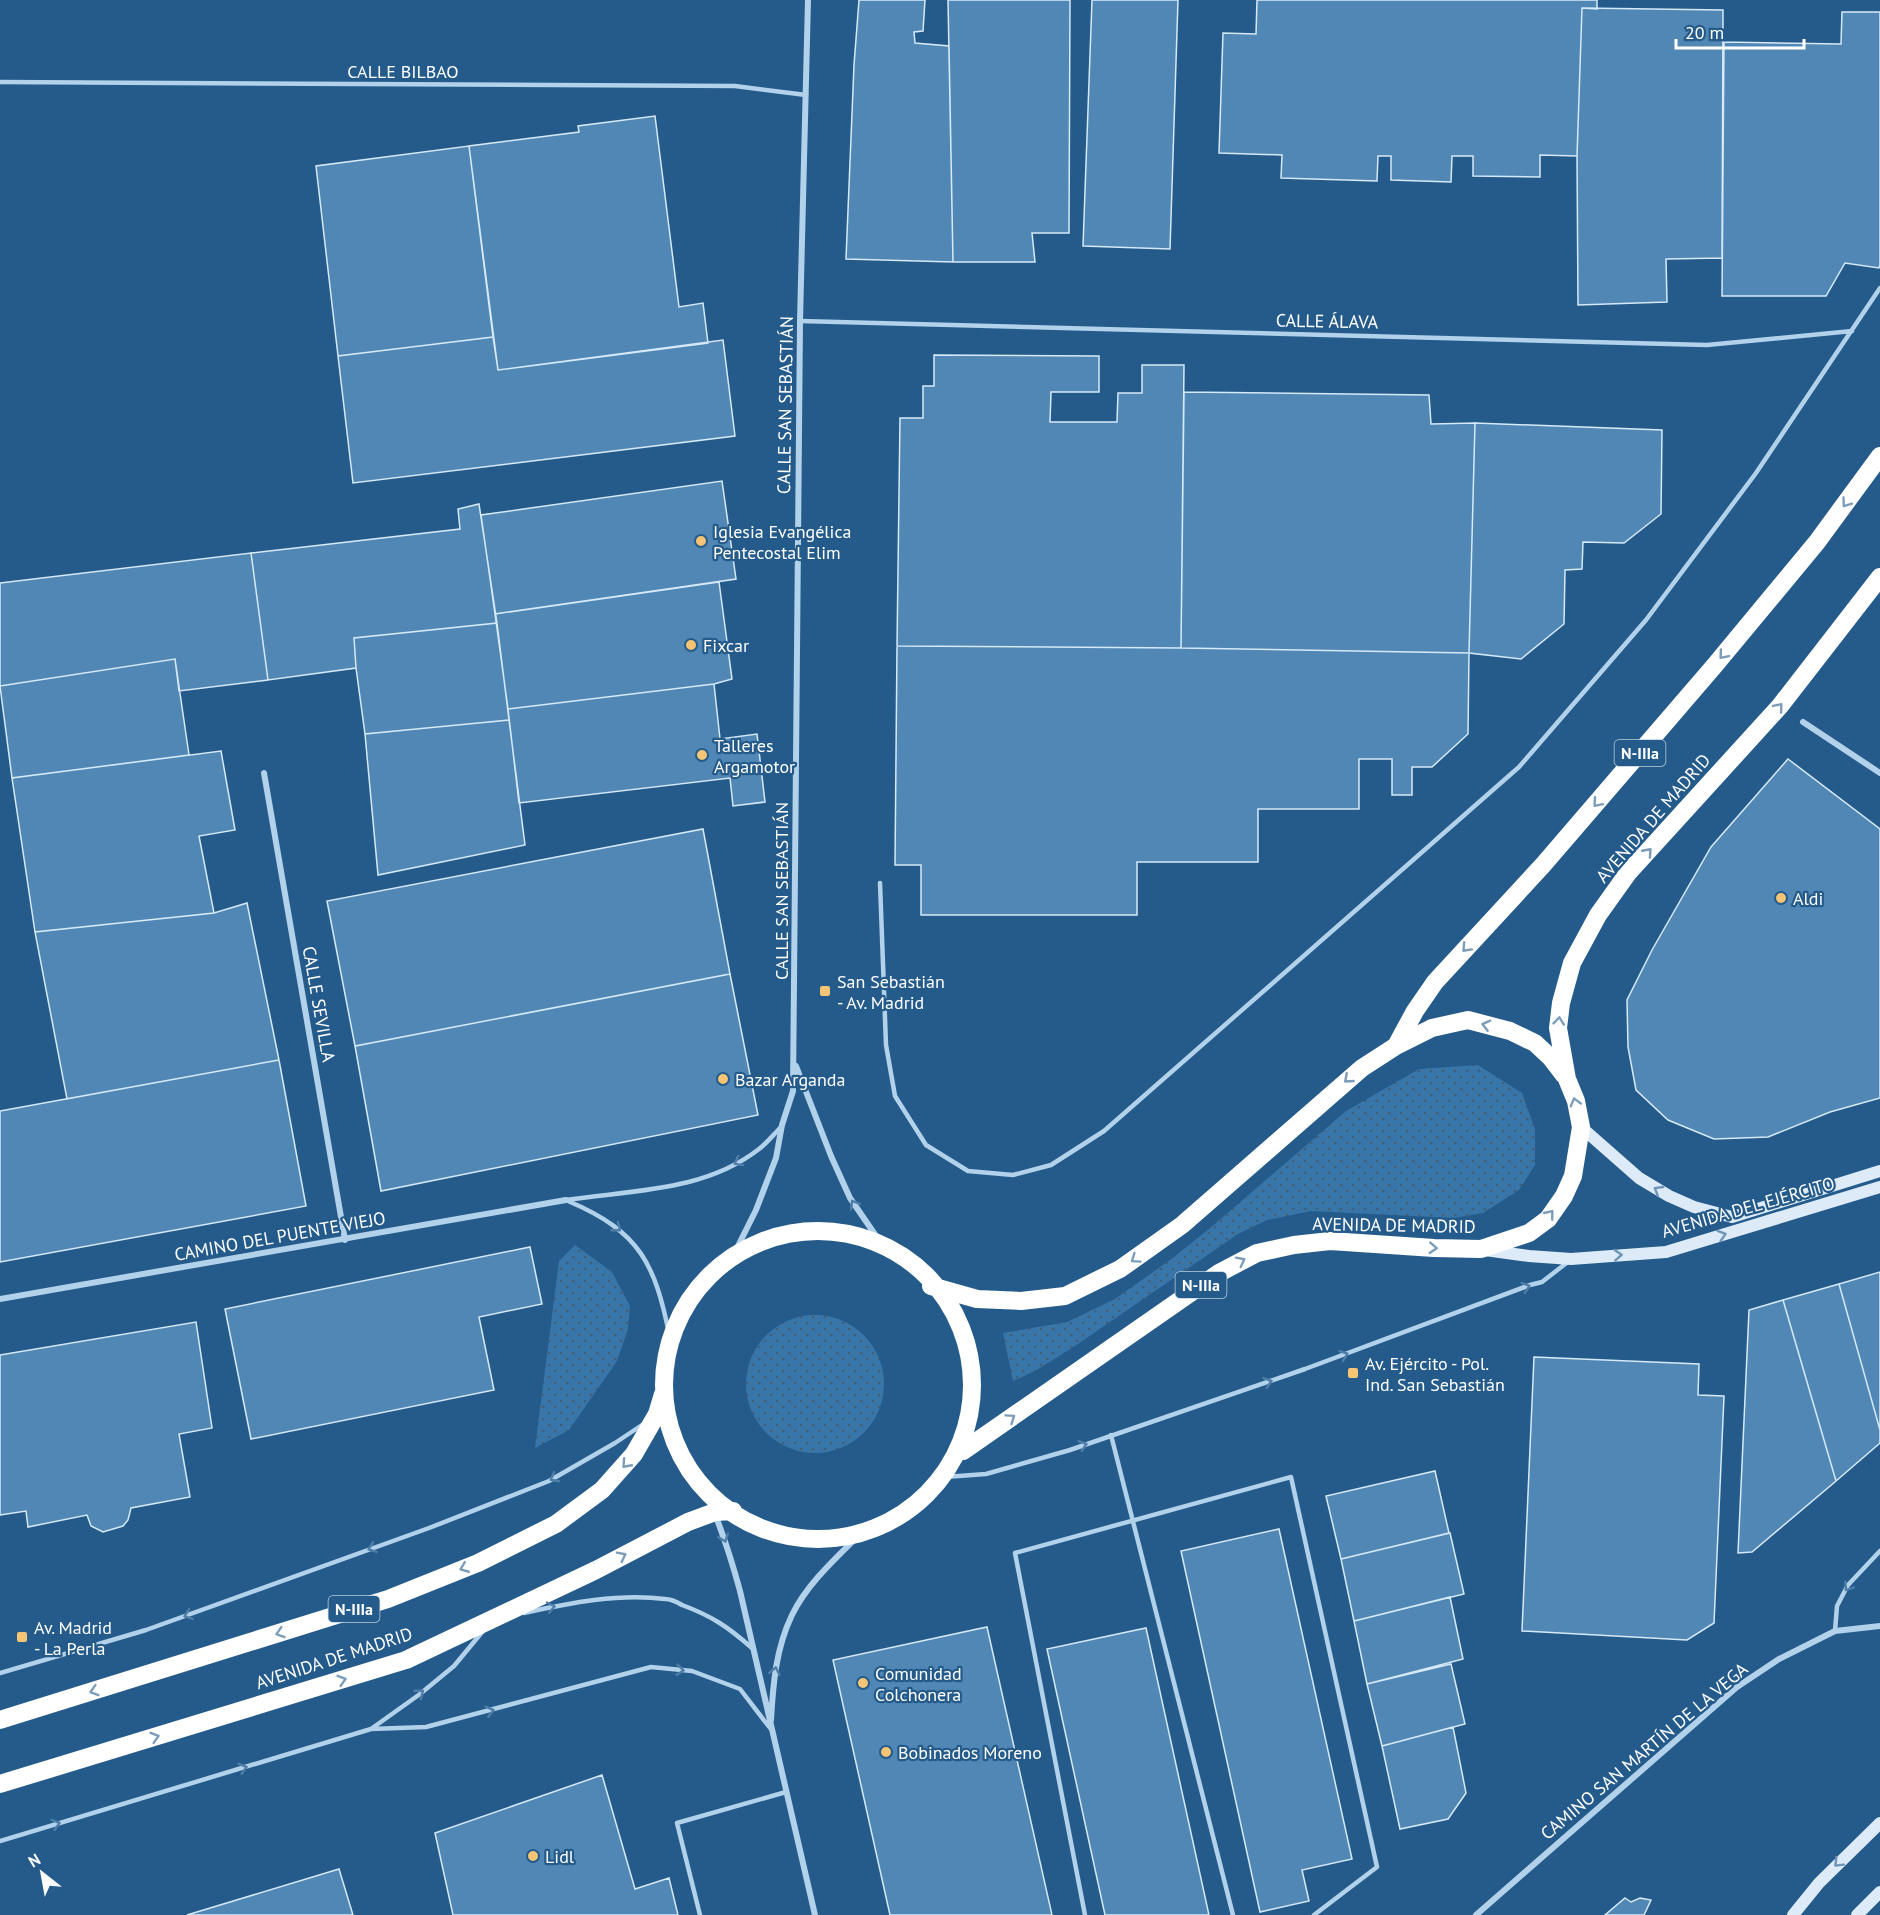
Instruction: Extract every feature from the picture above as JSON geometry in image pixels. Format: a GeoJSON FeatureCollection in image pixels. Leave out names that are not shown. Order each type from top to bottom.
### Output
{"type":"FeatureCollection","features":[{"type":"Feature","properties":{"kind":"highway","name":"N-IIIa"},"geometry":{"type":"LineString","coordinates":[[1396,1046],[1414,1011],[1435,982],[1543,865],[1715,665],[1817,542],[1880,456]]}},
{"type":"Feature","properties":{"kind":"highway","name":"AVENIDA DE MADRID"},"geometry":{"type":"LineString","coordinates":[[963,1451],[1219,1273],[1257,1253],[1294,1245],[1330,1241],[1481,1249],[1529,1233],[1548,1219],[1564,1196],[1573,1176],[1581,1127],[1576,1101],[1567,1079],[1558,1028],[1561,1003],[1572,963],[1598,915],[1628,873],[1780,706],[1880,577]]}},
{"type":"Feature","properties":{"kind":"highway","name":"N-IIIa"},"geometry":{"type":"LineString","coordinates":[[931,1286],[977,1299],[1021,1301],[1065,1296],[1120,1269],[1182,1225],[1362,1068],[1396,1046],[1432,1028],[1468,1020],[1510,1031],[1534,1043],[1551,1058],[1567,1079]]}},
{"type":"Feature","properties":{"kind":"highway","name":"N-IIIa"},"geometry":{"type":"LineString","coordinates":[[0,1720],[388,1599],[478,1563],[556,1524],[602,1490],[634,1454],[657,1414],[663,1394],[665,1359],[684,1299],[715,1266],[736,1250],[776,1234],[814,1229],[844,1233],[870,1242],[887,1252],[911,1268],[931,1286],[952,1313],[963,1338],[969,1361],[972,1416],[963,1451],[945,1477],[922,1501],[894,1520],[860,1534],[818,1539],[782,1535],[724,1511],[685,1460],[673,1432],[663,1394]]}},
{"type":"Feature","properties":{"kind":"highway","name":"AVENIDA DE MADRID"},"geometry":{"type":"LineString","coordinates":[[0,1784],[406,1660],[596,1570],[688,1522],[724,1511]]}},
{"type":"Feature","properties":{"kind":"main road","name":"AVENIDA DEL EJÉRCITO"},"geometry":{"type":"LineString","coordinates":[[1581,1127],[1639,1178],[1669,1196],[1694,1207],[1732,1217],[1880,1171]]}},
{"type":"Feature","properties":{"kind":"main road","name":"AVENIDA DEL EJÉRCITO"},"geometry":{"type":"LineString","coordinates":[[1481,1249],[1571,1259],[1666,1252],[1880,1187]]}},
{"type":"Feature","properties":{"kind":"main road"},"geometry":{"type":"LineString","coordinates":[[1793,1915],[1819,1883],[1880,1822]]}},
{"type":"Feature","properties":{"kind":"main road"},"geometry":{"type":"LineString","coordinates":[[1857,1915],[1880,1893]]}},
{"type":"Feature","properties":{"kind":"street","name":"CALLE SAN SEBASTIÁN"},"geometry":{"type":"LineString","coordinates":[[736,1250],[768,1182],[793,1091],[800,321],[808,0]]}},
{"type":"Feature","properties":{"kind":"street"},"geometry":{"type":"LineString","coordinates":[[1803,722],[1880,773]]}},
{"type":"Feature","properties":{"kind":"street","name":"CALLE SEVILLA"},"geometry":{"type":"LineString","coordinates":[[264,772],[345,1240]]}},
{"type":"Feature","properties":{"kind":"street"},"geometry":{"type":"LineString","coordinates":[[794,1062],[850,1198],[887,1252]]}},
{"type":"Feature","properties":{"kind":"street","name":"CAMINO DEL PUENTE VIEJO"},"geometry":{"type":"LineString","coordinates":[[0,1299],[566,1200]]}},
{"type":"Feature","properties":{"kind":"street"},"geometry":{"type":"LineString","coordinates":[[724,1511],[752,1648],[815,1915]]}},
{"type":"Feature","properties":{"kind":"street"},"geometry":{"type":"LineString","coordinates":[[771,1729],[775,1667],[791,1616],[804,1594],[860,1534]]}},
{"type":"Feature","properties":{"kind":"street","name":"CAMINO SAN MARTÍN DE LA VEGA"},"geometry":{"type":"LineString","coordinates":[[1476,1915],[1737,1688],[1779,1659],[1835,1631],[1880,1626]]}},
{"type":"Feature","properties":{"kind":"lane","name":"CALLE BILBAO"},"geometry":{"type":"LineString","coordinates":[[0,81],[735,86],[806,94]]}},
{"type":"Feature","properties":{"kind":"lane"},"geometry":{"type":"LineString","coordinates":[[880,883],[886,1045],[895,1096],[926,1145],[968,1171],[1013,1175],[1050,1164],[1104,1131],[1519,767],[1646,620],[1756,473],[1880,288]]}},
{"type":"Feature","properties":{"kind":"lane","name":"CALLE ÁLAVA"},"geometry":{"type":"LineString","coordinates":[[800,321],[1707,345],[1852,331]]}},
{"type":"Feature","properties":{"kind":"lane"},"geometry":{"type":"LineString","coordinates":[[566,1200],[668,1188],[700,1178],[735,1165],[760,1149],[782,1125]]}},
{"type":"Feature","properties":{"kind":"lane"},"geometry":{"type":"LineString","coordinates":[[566,1200],[608,1220],[638,1248],[654,1277],[670,1338]]}},
{"type":"Feature","properties":{"kind":"lane"},"geometry":{"type":"LineString","coordinates":[[945,1477],[986,1474],[1111,1436],[1315,1365],[1542,1282],[1571,1259]]}},
{"type":"Feature","properties":{"kind":"lane"},"geometry":{"type":"LineString","coordinates":[[0,1673],[146,1630],[418,1532],[549,1481],[615,1443],[657,1414]]}},
{"type":"Feature","properties":{"kind":"lane"},"geometry":{"type":"LineString","coordinates":[[1111,1436],[1233,1915]]}},
{"type":"Feature","properties":{"kind":"lane"},"geometry":{"type":"LineString","coordinates":[[1085,1915],[1015,1553],[1291,1477],[1377,1867],[1314,1915]]}},
{"type":"Feature","properties":{"kind":"lane"},"geometry":{"type":"LineString","coordinates":[[1835,1631],[1837,1606],[1848,1586],[1880,1551]]}},
{"type":"Feature","properties":{"kind":"lane"},"geometry":{"type":"LineString","coordinates":[[371,1729],[454,1666],[494,1619],[572,1602],[626,1598],[667,1599],[698,1610],[726,1625],[752,1648]]}},
{"type":"Feature","properties":{"kind":"lane"},"geometry":{"type":"LineString","coordinates":[[0,1841],[371,1729],[426,1727],[651,1667],[692,1671],[740,1689],[771,1729]]}},
{"type":"Feature","properties":{"kind":"lane"},"geometry":{"type":"LineString","coordinates":[[700,1915],[677,1823],[786,1792]]}},
{"type":"Feature","properties":{"kind":"shaded area"},"geometry":{"type":"Polygon","coordinates":[[[1478,1065],[1522,1093],[1535,1129],[1535,1165],[1519,1190],[1483,1213],[1454,1218],[1311,1211],[1267,1220],[1238,1234],[1072,1348],[1035,1371],[1013,1381],[1003,1333],[1067,1322],[1115,1299],[1209,1229],[1346,1111],[1419,1069],[1478,1065]]]}},
{"type":"Feature","properties":{"kind":"shaded area"},"geometry":{"type":"Polygon","coordinates":[[[575,1245],[612,1272],[630,1306],[628,1329],[617,1361],[569,1430],[535,1448],[559,1261],[575,1245]]]}},
{"type":"Feature","properties":{"kind":"shaded area"},"geometry":{"type":"Polygon","coordinates":[[[815,1315],[841,1320],[864,1335],[879,1358],[884,1384],[879,1410],[864,1433],[841,1448],[815,1453],[789,1448],[766,1433],[751,1410],[746,1384],[751,1358],[766,1335],[789,1320],[815,1315]]]}},
{"type":"Feature","properties":{"kind":"building"},"geometry":{"type":"Polygon","coordinates":[[[859,0],[925,0],[923,31],[914,32],[915,43],[949,46],[953,262],[846,259],[859,0]]]}},
{"type":"Feature","properties":{"kind":"building"},"geometry":{"type":"Polygon","coordinates":[[[948,0],[1070,0],[1069,233],[1032,233],[1035,262],[953,262],[948,0]]]}},
{"type":"Feature","properties":{"kind":"building"},"geometry":{"type":"Polygon","coordinates":[[[1092,0],[1178,0],[1170,249],[1083,246],[1092,0]]]}},
{"type":"Feature","properties":{"kind":"building"},"geometry":{"type":"Polygon","coordinates":[[[1257,0],[1597,0],[1597,9],[1582,8],[1577,156],[1540,155],[1540,177],[1473,176],[1473,156],[1452,156],[1451,182],[1391,180],[1391,156],[1378,156],[1377,181],[1281,178],[1282,155],[1219,153],[1223,33],[1256,34],[1257,0]]]}},
{"type":"Feature","properties":{"kind":"building"},"geometry":{"type":"Polygon","coordinates":[[[1582,8],[1723,10],[1722,258],[1666,259],[1667,302],[1578,305],[1577,156],[1582,8]]]}},
{"type":"Feature","properties":{"kind":"building"},"geometry":{"type":"Polygon","coordinates":[[[1842,12],[1880,12],[1879,268],[1845,263],[1826,296],[1722,296],[1724,42],[1841,44],[1842,12]]]}},
{"type":"Feature","properties":{"kind":"building"},"geometry":{"type":"Polygon","coordinates":[[[655,116],[679,307],[703,303],[708,343],[498,370],[469,146],[579,132],[578,126],[655,116]]]}},
{"type":"Feature","properties":{"kind":"building"},"geometry":{"type":"Polygon","coordinates":[[[469,146],[493,337],[338,356],[316,166],[469,146]]]}},
{"type":"Feature","properties":{"kind":"building"},"geometry":{"type":"Polygon","coordinates":[[[493,337],[498,370],[723,340],[735,436],[353,483],[338,356],[493,337]]]}},
{"type":"Feature","properties":{"kind":"building"},"geometry":{"type":"Polygon","coordinates":[[[934,355],[1099,356],[1099,392],[1051,392],[1050,422],[1117,422],[1118,393],[1142,393],[1142,365],[1184,365],[1181,648],[897,646],[900,418],[923,418],[923,386],[934,386],[934,355]]]}},
{"type":"Feature","properties":{"kind":"building"},"geometry":{"type":"Polygon","coordinates":[[[1184,392],[1429,395],[1431,424],[1475,423],[1469,653],[1181,648],[1184,392]]]}},
{"type":"Feature","properties":{"kind":"building"},"geometry":{"type":"Polygon","coordinates":[[[1475,423],[1662,430],[1661,514],[1624,543],[1583,542],[1582,569],[1565,570],[1564,624],[1521,659],[1469,653],[1475,423]]]}},
{"type":"Feature","properties":{"kind":"building"},"geometry":{"type":"Polygon","coordinates":[[[722,481],[736,579],[495,614],[481,515],[722,481]]]}},
{"type":"Feature","properties":{"kind":"building"},"geometry":{"type":"Polygon","coordinates":[[[479,504],[497,623],[354,638],[356,668],[268,680],[251,553],[460,529],[458,509],[479,504]]]}},
{"type":"Feature","properties":{"kind":"building"},"geometry":{"type":"Polygon","coordinates":[[[251,553],[268,680],[179,691],[175,659],[0,686],[0,583],[251,553]]]}},
{"type":"Feature","properties":{"kind":"building"},"geometry":{"type":"Polygon","coordinates":[[[719,582],[732,679],[714,684],[508,709],[495,614],[719,582]]]}},
{"type":"Feature","properties":{"kind":"building"},"geometry":{"type":"Polygon","coordinates":[[[497,623],[509,720],[365,734],[354,638],[497,623]]]}},
{"type":"Feature","properties":{"kind":"building"},"geometry":{"type":"Polygon","coordinates":[[[897,646],[1469,653],[1468,734],[1432,767],[1412,767],[1412,795],[1392,795],[1392,759],[1359,759],[1359,809],[1258,809],[1258,862],[1137,862],[1137,915],[921,915],[921,865],[895,865],[897,646]]]}},
{"type":"Feature","properties":{"kind":"building"},"geometry":{"type":"Polygon","coordinates":[[[175,659],[189,755],[12,778],[0,686],[175,659]]]}},
{"type":"Feature","properties":{"kind":"building"},"geometry":{"type":"Polygon","coordinates":[[[714,684],[720,739],[757,734],[765,802],[733,806],[730,778],[519,803],[508,709],[714,684]]]}},
{"type":"Feature","properties":{"kind":"building"},"geometry":{"type":"Polygon","coordinates":[[[509,720],[525,845],[378,875],[365,734],[509,720]]]}},
{"type":"Feature","properties":{"kind":"building"},"geometry":{"type":"Polygon","coordinates":[[[221,751],[235,830],[199,836],[214,913],[35,932],[12,778],[221,751]]]}},
{"type":"Feature","properties":{"kind":"building","name":"Aldi"},"geometry":{"type":"Polygon","coordinates":[[[1788,759],[1880,829],[1880,1098],[1830,1112],[1768,1137],[1714,1139],[1668,1120],[1636,1090],[1628,1047],[1627,1000],[1652,950],[1711,847],[1788,759]]]}},
{"type":"Feature","properties":{"kind":"building"},"geometry":{"type":"Polygon","coordinates":[[[703,829],[730,974],[355,1046],[327,901],[703,829]]]}},
{"type":"Feature","properties":{"kind":"building"},"geometry":{"type":"Polygon","coordinates":[[[247,903],[279,1060],[67,1099],[35,932],[214,913],[247,903]]]}},
{"type":"Feature","properties":{"kind":"building"},"geometry":{"type":"Polygon","coordinates":[[[730,974],[758,1115],[381,1191],[355,1046],[730,974]]]}},
{"type":"Feature","properties":{"kind":"building"},"geometry":{"type":"Polygon","coordinates":[[[279,1060],[306,1206],[0,1262],[0,1111],[279,1060]]]}},
{"type":"Feature","properties":{"kind":"building"},"geometry":{"type":"Polygon","coordinates":[[[530,1247],[542,1304],[479,1317],[494,1390],[251,1439],[225,1309],[530,1247]]]}},
{"type":"Feature","properties":{"kind":"building"},"geometry":{"type":"Polygon","coordinates":[[[1880,1272],[1880,1430],[1839,1284],[1880,1272]]]}},
{"type":"Feature","properties":{"kind":"building"},"geometry":{"type":"Polygon","coordinates":[[[1839,1284],[1880,1430],[1880,1443],[1836,1481],[1783,1300],[1839,1284]]]}},
{"type":"Feature","properties":{"kind":"building"},"geometry":{"type":"Polygon","coordinates":[[[1783,1300],[1836,1481],[1752,1552],[1738,1553],[1749,1310],[1783,1300]]]}},
{"type":"Feature","properties":{"kind":"building"},"geometry":{"type":"Polygon","coordinates":[[[196,1322],[212,1428],[179,1434],[190,1497],[131,1508],[128,1520],[123,1526],[103,1532],[91,1526],[87,1515],[28,1527],[26,1511],[0,1515],[0,1355],[196,1322]]]}},
{"type":"Feature","properties":{"kind":"building"},"geometry":{"type":"Polygon","coordinates":[[[1534,1357],[1699,1364],[1698,1395],[1724,1396],[1714,1623],[1687,1640],[1522,1631],[1534,1357]]]}},
{"type":"Feature","properties":{"kind":"building"},"geometry":{"type":"Polygon","coordinates":[[[1435,1471],[1449,1533],[1341,1559],[1326,1496],[1435,1471]]]}},
{"type":"Feature","properties":{"kind":"building"},"geometry":{"type":"Polygon","coordinates":[[[1279,1529],[1352,1859],[1302,1870],[1309,1901],[1260,1912],[1181,1551],[1279,1529]]]}},
{"type":"Feature","properties":{"kind":"building"},"geometry":{"type":"Polygon","coordinates":[[[1450,1533],[1464,1594],[1354,1621],[1341,1559],[1450,1533]]]}},
{"type":"Feature","properties":{"kind":"building"},"geometry":{"type":"Polygon","coordinates":[[[1450,1597],[1463,1659],[1367,1684],[1354,1621],[1450,1597]]]}},
{"type":"Feature","properties":{"kind":"building"},"geometry":{"type":"Polygon","coordinates":[[[987,1627],[1052,1915],[890,1915],[833,1660],[987,1627]]]}},
{"type":"Feature","properties":{"kind":"building"},"geometry":{"type":"Polygon","coordinates":[[[1146,1628],[1209,1915],[1105,1915],[1047,1649],[1146,1628]]]}},
{"type":"Feature","properties":{"kind":"building"},"geometry":{"type":"Polygon","coordinates":[[[1451,1664],[1465,1724],[1382,1746],[1367,1684],[1451,1664]]]}},
{"type":"Feature","properties":{"kind":"building"},"geometry":{"type":"Polygon","coordinates":[[[1453,1727],[1466,1793],[1448,1819],[1400,1829],[1382,1746],[1453,1727]]]}},
{"type":"Feature","properties":{"kind":"building","name":"Lidl"},"geometry":{"type":"Polygon","coordinates":[[[602,1775],[635,1889],[669,1878],[678,1915],[453,1915],[435,1833],[602,1775]]]}},
{"type":"Feature","properties":{"kind":"building"},"geometry":{"type":"Polygon","coordinates":[[[339,1869],[353,1915],[187,1915],[339,1869]]]}},
{"type":"Feature","properties":{"kind":"building"},"geometry":{"type":"Polygon","coordinates":[[[1625,1898],[1631,1902],[1640,1898],[1651,1900],[1644,1915],[1605,1915],[1625,1898]]]}},
{"type":"Feature","properties":{"kind":"place","name":"Iglesia Evangélica Pentecostal Elim"},"geometry":{"type":"Point","coordinates":[701,541]}},
{"type":"Feature","properties":{"kind":"place","name":"Fixcar"},"geometry":{"type":"Point","coordinates":[691,645]}},
{"type":"Feature","properties":{"kind":"place","name":"Talleres Argamotor"},"geometry":{"type":"Point","coordinates":[702,755]}},
{"type":"Feature","properties":{"kind":"place","name":"Aldi"},"geometry":{"type":"Point","coordinates":[1781,898]}},
{"type":"Feature","properties":{"kind":"place","name":"San Sebastián - Av. Madrid"},"geometry":{"type":"Point","coordinates":[825,991]}},
{"type":"Feature","properties":{"kind":"place","name":"Bazar Arganda"},"geometry":{"type":"Point","coordinates":[723,1079]}},
{"type":"Feature","properties":{"kind":"place","name":"Av. Ejército - Pol. Ind. San Sebastián"},"geometry":{"type":"Point","coordinates":[1353,1373]}},
{"type":"Feature","properties":{"kind":"place","name":"Av. Madrid - La Perla"},"geometry":{"type":"Point","coordinates":[22,1637]}},
{"type":"Feature","properties":{"kind":"place","name":"Comunidad Colchonera"},"geometry":{"type":"Point","coordinates":[863,1683]}},
{"type":"Feature","properties":{"kind":"place","name":"Bobinados Moreno"},"geometry":{"type":"Point","coordinates":[886,1752]}},
{"type":"Feature","properties":{"kind":"place","name":"Lidl"},"geometry":{"type":"Point","coordinates":[533,1856]}}]}
